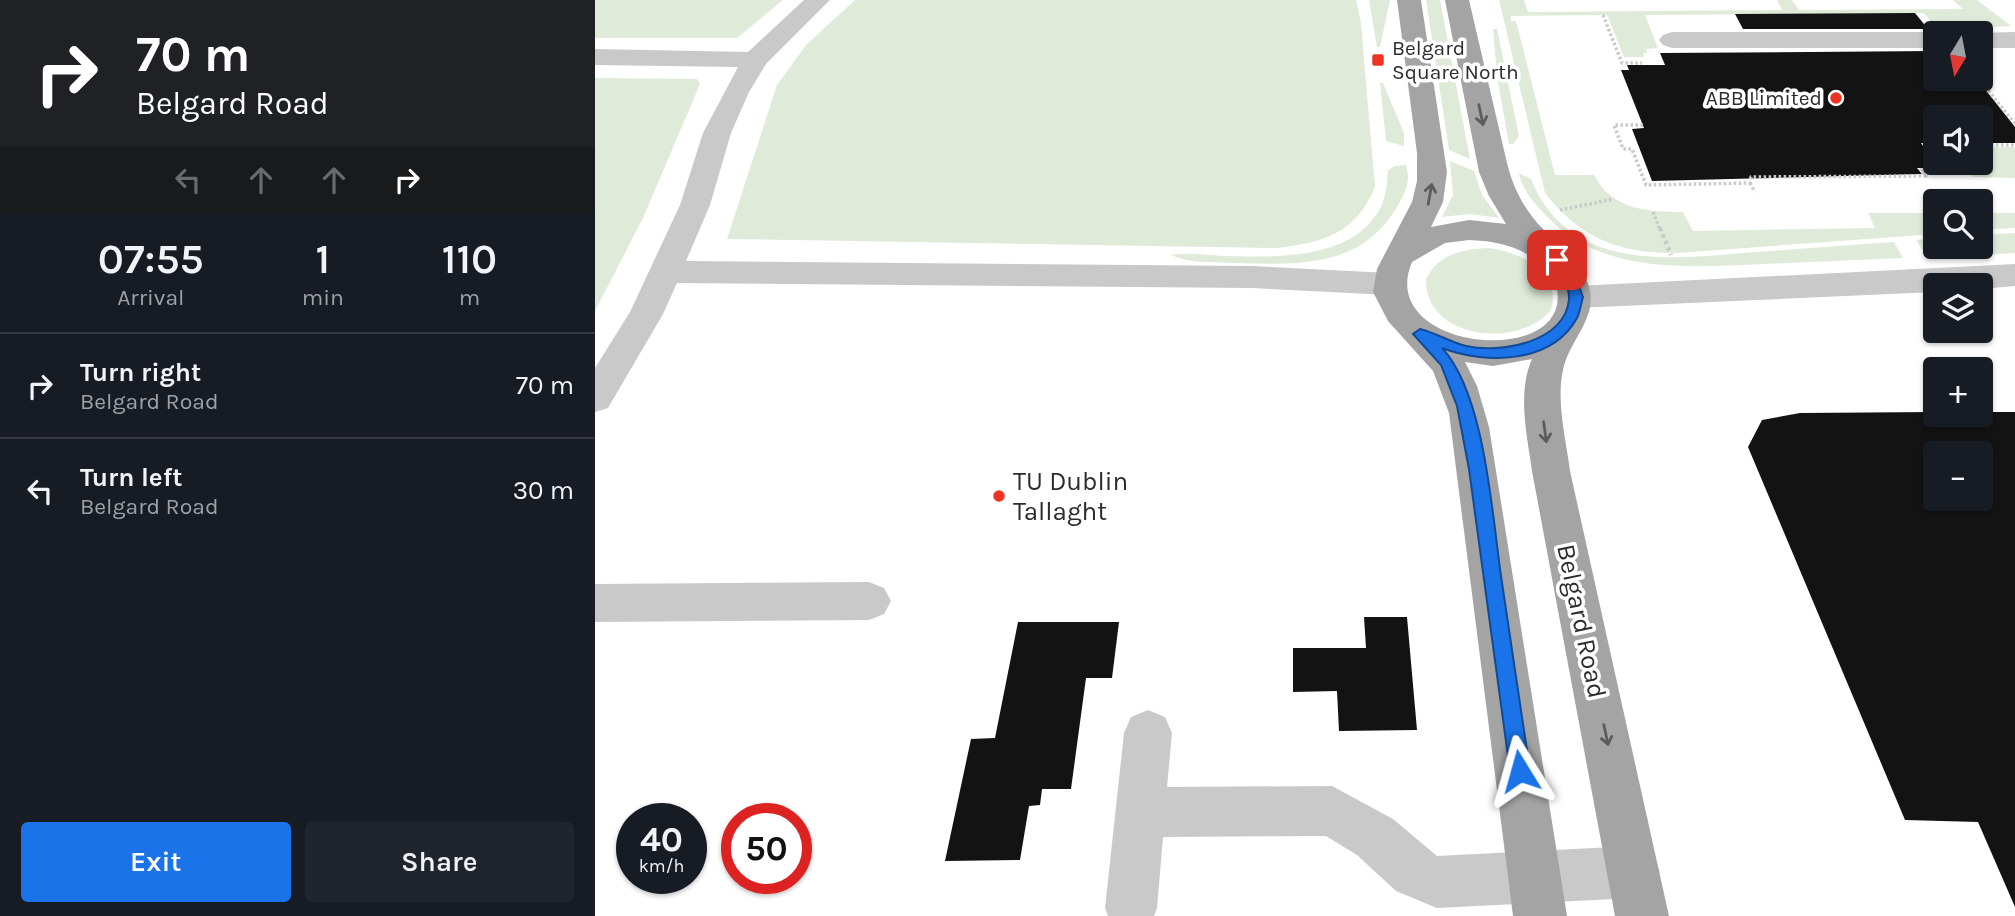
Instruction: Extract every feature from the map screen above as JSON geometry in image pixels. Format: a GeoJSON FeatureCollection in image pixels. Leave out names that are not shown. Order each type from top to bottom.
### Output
{"type":"FeatureCollection","features":[{"type":"Feature","properties":{"kind":"main road"},"geometry":{"type":"LineString","coordinates":[[1409,0],[1431,156],[1432,186],[1428,206],[1395,270],[1397,309],[1447,362],[1465,406],[1477,469],[1537,896]]}},
{"type":"Feature","properties":{"kind":"main road"},"geometry":{"type":"LineString","coordinates":[[1420,334],[1465,351],[1520,351],[1547,341],[1569,312],[1567,272],[1541,248],[1509,206],[1495,177],[1457,0]]}},
{"type":"Feature","properties":{"kind":"main road"},"geometry":{"type":"LineString","coordinates":[[1395,270],[1429,236],[1454,230],[1495,231],[1541,248]]}},
{"type":"Feature","properties":{"kind":"main road","name":"Belgard Road"},"geometry":{"type":"LineString","coordinates":[[1569,312],[1545,370],[1543,411],[1551,471],[1638,894]]}},
{"type":"Feature","properties":{"kind":"street"},"geometry":{"type":"LineString","coordinates":[[595,398],[646,314],[695,205],[717,132],[731,100],[755,60],[818,0]]}},
{"type":"Feature","properties":{"kind":"street"},"geometry":{"type":"LineString","coordinates":[[1672,40],[1923,40]]}},
{"type":"Feature","properties":{"kind":"street"},"geometry":{"type":"LineString","coordinates":[[1993,40],[2015,40]]}},
{"type":"Feature","properties":{"kind":"street"},"geometry":{"type":"LineString","coordinates":[[595,57],[755,60]]}},
{"type":"Feature","properties":{"kind":"street"},"geometry":{"type":"LineString","coordinates":[[665,272],[1210,277],[1395,270]]}},
{"type":"Feature","properties":{"kind":"street"},"geometry":{"type":"LineString","coordinates":[[1569,312],[2015,275]]}},
{"type":"Feature","properties":{"kind":"street"},"geometry":{"type":"LineString","coordinates":[[595,603],[869,601]]}},
{"type":"Feature","properties":{"kind":"street"},"geometry":{"type":"LineString","coordinates":[[1131,908],[1148,733]]}},
{"type":"Feature","properties":{"kind":"street"},"geometry":{"type":"LineString","coordinates":[[1140,813],[1332,811],[1375,837],[1414,873],[1437,882],[1537,896],[1638,894]]}},
{"type":"Feature","properties":{"kind":"path"},"geometry":{"type":"LineString","coordinates":[[1602,15],[1622,63],[1646,63]]}},
{"type":"Feature","properties":{"kind":"path"},"geometry":{"type":"LineString","coordinates":[[1989,91],[2015,124]]}},
{"type":"Feature","properties":{"kind":"path"},"geometry":{"type":"LineString","coordinates":[[1643,125],[1614,125],[1623,149],[1632,149],[1646,185]]}},
{"type":"Feature","properties":{"kind":"path"},"geometry":{"type":"LineString","coordinates":[[1993,145],[2015,145]]}},
{"type":"Feature","properties":{"kind":"path"},"geometry":{"type":"LineString","coordinates":[[1755,192],[1750,183],[1751,177],[1925,175]]}},
{"type":"Feature","properties":{"kind":"path"},"geometry":{"type":"LineString","coordinates":[[1646,185],[1652,181]]}},
{"type":"Feature","properties":{"kind":"path"},"geometry":{"type":"LineString","coordinates":[[1646,185],[1750,183]]}},
{"type":"Feature","properties":{"kind":"path"},"geometry":{"type":"LineString","coordinates":[[1560,209],[1614,199]]}},
{"type":"Feature","properties":{"kind":"path"},"geometry":{"type":"LineString","coordinates":[[1653,212],[1668,249]]}},
{"type":"Feature","properties":{"kind":"green space"},"geometry":{"type":"Polygon","coordinates":[[[595,0],[783,0],[737,38],[595,38],[595,0]]]}},
{"type":"Feature","properties":{"kind":"green space"},"geometry":{"type":"Polygon","coordinates":[[[855,0],[1356,0],[1361,23],[1375,187],[1358,215],[1337,232],[1310,242],[1278,248],[727,239],[777,85],[806,45],[855,0]]]}},
{"type":"Feature","properties":{"kind":"green space"},"geometry":{"type":"Polygon","coordinates":[[[1369,0],[1390,0],[1380,47],[1377,47],[1369,0]]]}},
{"type":"Feature","properties":{"kind":"green space"},"geometry":{"type":"Polygon","coordinates":[[[1426,0],[1440,0],[1470,159],[1449,150],[1426,0]]]}},
{"type":"Feature","properties":{"kind":"green space"},"geometry":{"type":"Polygon","coordinates":[[[1499,0],[1524,0],[1528,12],[1782,10],[1777,0],[1792,0],[1799,10],[1963,9],[1953,0],[1977,0],[2011,26],[1993,27],[1993,21],[1931,21],[1924,13],[1645,15],[1658,48],[1646,49],[1644,57],[1624,57],[1607,15],[1511,16],[1511,21],[1516,21],[1555,175],[1594,175],[1611,196],[1632,207],[1683,212],[1693,231],[1875,228],[1868,213],[1923,213],[1923,235],[1656,253],[1619,246],[1587,232],[1558,209],[1545,193],[1499,0]]]}},
{"type":"Feature","properties":{"kind":"green space"},"geometry":{"type":"Polygon","coordinates":[[[1493,29],[1497,29],[1519,136],[1513,144],[1509,144],[1497,76],[1493,29]]]}},
{"type":"Feature","properties":{"kind":"green space"},"geometry":{"type":"Polygon","coordinates":[[[595,78],[697,79],[700,84],[643,218],[595,311],[595,78]]]}},
{"type":"Feature","properties":{"kind":"green space"},"geometry":{"type":"Polygon","coordinates":[[[1380,83],[1383,83],[1404,133],[1404,146],[1386,141],[1380,83]]]}},
{"type":"Feature","properties":{"kind":"green space"},"geometry":{"type":"Polygon","coordinates":[[[1993,147],[2015,147],[2015,178],[1972,175],[1993,175],[1993,147]]]}},
{"type":"Feature","properties":{"kind":"green space"},"geometry":{"type":"Polygon","coordinates":[[[1450,161],[1474,171],[1482,195],[1499,218],[1470,214],[1442,217],[1453,195],[1450,161]]]}},
{"type":"Feature","properties":{"kind":"green space"},"geometry":{"type":"Polygon","coordinates":[[[1406,165],[1407,186],[1384,226],[1367,241],[1348,252],[1305,262],[1282,264],[1202,262],[1171,255],[1289,255],[1332,246],[1352,238],[1368,225],[1383,203],[1388,170],[1406,165]]]}},
{"type":"Feature","properties":{"kind":"green space"},"geometry":{"type":"Polygon","coordinates":[[[1519,173],[1531,179],[1548,210],[1570,231],[1597,246],[1626,254],[1690,257],[1894,242],[1903,258],[1673,266],[1615,257],[1588,246],[1563,231],[1530,197],[1519,173]]]}},
{"type":"Feature","properties":{"kind":"green space"},"geometry":{"type":"Polygon","coordinates":[[[1993,213],[2015,213],[2015,228],[1993,229],[1993,213]]]}},
{"type":"Feature","properties":{"kind":"green space"},"geometry":{"type":"Polygon","coordinates":[[[2015,233],[2015,253],[1993,254],[1993,234],[2015,233]]]}},
{"type":"Feature","properties":{"kind":"green space"},"geometry":{"type":"Polygon","coordinates":[[[1923,239],[1923,250],[1916,240],[1923,239]]]}},
{"type":"Feature","properties":{"kind":"green space"},"geometry":{"type":"Polygon","coordinates":[[[1489,248],[1526,259],[1545,274],[1553,296],[1551,310],[1536,322],[1518,330],[1497,333],[1476,332],[1457,326],[1441,315],[1430,299],[1426,279],[1431,271],[1444,258],[1470,250],[1489,248]]]}},
{"type":"Feature","properties":{"kind":"building"},"geometry":{"type":"Polygon","coordinates":[[[1915,13],[1923,23],[1923,29],[1743,29],[1735,14],[1915,13]]]}},
{"type":"Feature","properties":{"kind":"building"},"geometry":{"type":"Polygon","coordinates":[[[1923,51],[1923,91],[1986,91],[2015,127],[2015,143],[1993,143],[1993,105],[1923,105],[1923,168],[1917,168],[1922,174],[1652,181],[1632,129],[1644,128],[1621,70],[1629,70],[1627,65],[1665,65],[1660,53],[1923,51]]]}},
{"type":"Feature","properties":{"kind":"building"},"geometry":{"type":"Polygon","coordinates":[[[1923,412],[1923,427],[1993,427],[1993,412],[2015,412],[2015,907],[1978,822],[1905,820],[1748,447],[1762,420],[1800,413],[1923,412]]]}},
{"type":"Feature","properties":{"kind":"building"},"geometry":{"type":"Polygon","coordinates":[[[1364,617],[1407,617],[1417,730],[1339,731],[1337,691],[1293,692],[1293,648],[1366,648],[1364,617]]]}},
{"type":"Feature","properties":{"kind":"building"},"geometry":{"type":"Polygon","coordinates":[[[1018,622],[1119,622],[1112,678],[1086,678],[1071,789],[1042,789],[1040,805],[1029,806],[1020,860],[945,861],[971,739],[995,738],[1018,622]]]}},
{"type":"Feature","properties":{"kind":"place","name":"Belgard Square North"},"geometry":{"type":"Point","coordinates":[1378,60]}},
{"type":"Feature","properties":{"kind":"place","name":"ABB Limited"},"geometry":{"type":"Point","coordinates":[1836,98]}},
{"type":"Feature","properties":{"kind":"place","name":"TU Dublin Tallaght"},"geometry":{"type":"Point","coordinates":[999,496]}},
{"type":"Feature","properties":{"kind":"route"},"geometry":{"type":"LineString","coordinates":[[1520,771],[1477,469],[1465,406],[1447,362],[1420,334],[1465,351],[1493,353],[1520,351],[1547,341],[1563,328],[1571,317],[1576,297],[1567,272],[1557,260]]}}]}
